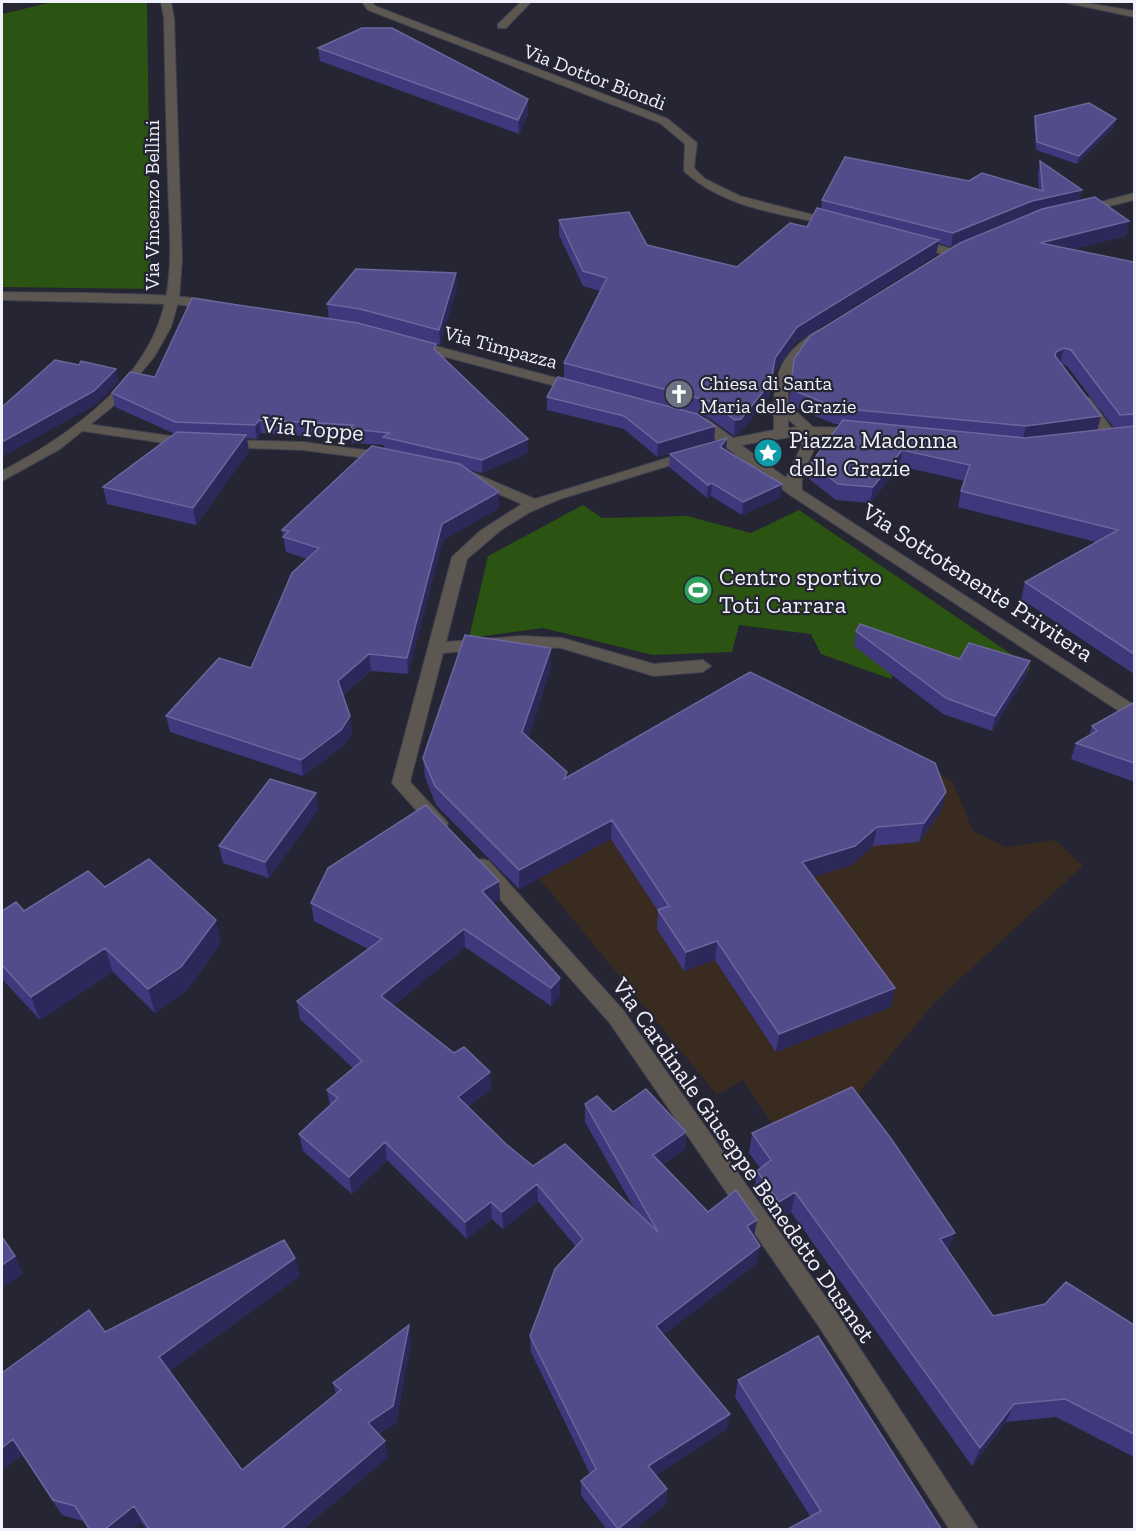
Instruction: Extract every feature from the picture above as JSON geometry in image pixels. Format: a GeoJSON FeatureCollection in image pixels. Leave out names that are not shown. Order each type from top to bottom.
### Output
{"type":"FeatureCollection","features":[{"type":"Feature","properties":{"kind":"street","name":"Via Vincenzo Bellini"},"geometry":{"type":"LineString","coordinates":[[2,477],[81,428],[120,393],[159,339],[173,300],[176,250],[169,18],[166,2]]}},
{"type":"Feature","properties":{"kind":"street","name":"Via Dottor Biondi"},"geometry":{"type":"LineString","coordinates":[[367,2],[371,8],[492,57],[664,121],[691,143],[688,169],[698,180],[718,192],[848,225]]}},
{"type":"Feature","properties":{"kind":"street"},"geometry":{"type":"LineString","coordinates":[[502,26],[526,2]]}},
{"type":"Feature","properties":{"kind":"street"},"geometry":{"type":"LineString","coordinates":[[1068,2],[1134,14]]}},
{"type":"Feature","properties":{"kind":"street"},"geometry":{"type":"LineString","coordinates":[[1067,212],[1134,197]]}},
{"type":"Feature","properties":{"kind":"street"},"geometry":{"type":"LineString","coordinates":[[902,238],[958,251],[932,266]]}},
{"type":"Feature","properties":{"kind":"street"},"geometry":{"type":"LineString","coordinates":[[2,296],[173,300],[233,308]]}},
{"type":"Feature","properties":{"kind":"street"},"geometry":{"type":"LineString","coordinates":[[781,432],[780,380],[785,364],[802,346],[832,328]]}},
{"type":"Feature","properties":{"kind":"street","name":"Via Timpazza"},"geometry":{"type":"LineString","coordinates":[[395,339],[589,391]]}},
{"type":"Feature","properties":{"kind":"street"},"geometry":{"type":"LineString","coordinates":[[1074,387],[1119,438],[1090,441]]}},
{"type":"Feature","properties":{"kind":"street"},"geometry":{"type":"LineString","coordinates":[[781,405],[808,430],[809,445],[793,477],[795,492]]}},
{"type":"Feature","properties":{"kind":"street","name":"Via Sottotenente Privitera"},"geometry":{"type":"LineString","coordinates":[[680,416],[702,422],[795,492],[1134,713]]}},
{"type":"Feature","properties":{"kind":"street","name":"Via Toppe"},"geometry":{"type":"LineString","coordinates":[[81,428],[186,443],[303,446],[407,460]]}},
{"type":"Feature","properties":{"kind":"street","name":"Via Cardinale Giuseppe Benedetto Dusmet"},"geometry":{"type":"LineString","coordinates":[[876,433],[831,430],[781,432],[698,450],[534,504],[479,539],[460,557],[401,783],[513,898],[616,1016],[828,1320],[966,1530]]}},
{"type":"Feature","properties":{"kind":"street"},"geometry":{"type":"LineString","coordinates":[[447,469],[467,474],[534,504]]}},
{"type":"Feature","properties":{"kind":"street"},"geometry":{"type":"LineString","coordinates":[[435,648],[522,641],[562,643],[654,670],[703,666]]}},
{"type":"Feature","properties":{"kind":"shaded area"},"geometry":{"type":"Polygon","coordinates":[[[924,764],[953,782],[973,831],[1006,847],[1055,840],[1083,866],[936,1001],[847,1107],[782,1138],[743,1080],[717,1095],[539,878],[616,836],[924,764]]]}},
{"type":"Feature","properties":{"kind":"green space"},"geometry":{"type":"Polygon","coordinates":[[[53,2],[147,2],[151,289],[2,287],[2,14],[53,2]]]}},
{"type":"Feature","properties":{"kind":"green space","name":"Centro sportivo Toti Carrara"},"geometry":{"type":"Polygon","coordinates":[[[583,505],[602,518],[687,516],[751,533],[799,510],[1030,667],[1026,676],[966,658],[960,668],[907,651],[891,679],[821,654],[811,634],[739,625],[732,652],[653,655],[543,628],[469,638],[488,556],[583,505]]]}},
{"type":"Feature","properties":{"kind":"building"},"geometry":{"type":"Polygon","coordinates":[[[362,28],[392,28],[528,99],[518,120],[318,48],[362,28]]]}},
{"type":"Feature","properties":{"kind":"building"},"geometry":{"type":"Polygon","coordinates":[[[1089,103],[1116,119],[1079,156],[1037,142],[1035,116],[1089,103]]]}},
{"type":"Feature","properties":{"kind":"building"},"geometry":{"type":"Polygon","coordinates":[[[845,157],[969,181],[982,173],[1043,191],[1040,161],[1082,190],[1032,201],[953,233],[822,200],[845,157]]]}},
{"type":"Feature","properties":{"kind":"building"},"geometry":{"type":"Polygon","coordinates":[[[1095,197],[1129,221],[1040,243],[1134,262],[1134,414],[1120,415],[1071,350],[1064,348],[1056,352],[1055,356],[1101,416],[1026,426],[837,408],[798,392],[791,386],[794,359],[810,336],[960,243],[1042,209],[1095,197]]]}},
{"type":"Feature","properties":{"kind":"building"},"geometry":{"type":"Polygon","coordinates":[[[817,208],[939,240],[797,327],[775,358],[771,382],[741,419],[735,420],[709,401],[564,363],[607,278],[583,271],[559,220],[629,212],[647,245],[737,267],[790,223],[807,227],[817,208]]]}},
{"type":"Feature","properties":{"kind":"building"},"geometry":{"type":"Polygon","coordinates":[[[356,269],[456,273],[439,330],[360,309],[327,304],[356,269]]]}},
{"type":"Feature","properties":{"kind":"building"},"geometry":{"type":"Polygon","coordinates":[[[192,298],[358,323],[436,344],[434,349],[528,439],[482,460],[383,437],[389,433],[350,429],[353,425],[259,420],[255,425],[175,422],[112,393],[130,372],[155,377],[192,298]]]}},
{"type":"Feature","properties":{"kind":"building"},"geometry":{"type":"Polygon","coordinates":[[[55,360],[79,365],[81,361],[116,369],[94,391],[2,442],[2,407],[55,360]]]}},
{"type":"Feature","properties":{"kind":"building"},"geometry":{"type":"Polygon","coordinates":[[[558,377],[697,414],[715,426],[658,443],[624,416],[547,397],[558,377]]]}},
{"type":"Feature","properties":{"kind":"building"},"geometry":{"type":"Polygon","coordinates":[[[843,420],[1025,438],[1134,426],[1134,654],[1025,582],[1118,530],[961,491],[970,465],[902,450],[873,487],[838,484],[811,463],[843,420]]]}},
{"type":"Feature","properties":{"kind":"building"},"geometry":{"type":"Polygon","coordinates":[[[177,432],[246,435],[193,508],[103,487],[177,432]]]}},
{"type":"Feature","properties":{"kind":"building"},"geometry":{"type":"Polygon","coordinates":[[[727,438],[720,447],[782,484],[743,502],[712,483],[708,485],[670,454],[727,438]]]}},
{"type":"Feature","properties":{"kind":"building"},"geometry":{"type":"Polygon","coordinates":[[[372,446],[460,464],[499,492],[442,524],[407,658],[369,654],[338,681],[350,716],[341,730],[301,760],[166,716],[219,658],[251,668],[292,573],[319,548],[283,537],[289,531],[282,530],[372,446]]]}},
{"type":"Feature","properties":{"kind":"building"},"geometry":{"type":"Polygon","coordinates":[[[860,624],[960,659],[969,643],[1030,661],[995,716],[946,698],[856,631],[860,624]]]}},
{"type":"Feature","properties":{"kind":"building"},"geometry":{"type":"Polygon","coordinates":[[[465,635],[551,648],[522,732],[567,772],[564,779],[750,672],[935,763],[946,792],[924,823],[877,827],[855,846],[802,862],[895,988],[779,1034],[717,941],[686,952],[658,910],[669,906],[612,820],[519,870],[435,786],[423,758],[465,635]]]}},
{"type":"Feature","properties":{"kind":"building"},"geometry":{"type":"Polygon","coordinates":[[[1133,703],[1134,763],[1076,743],[1097,731],[1092,726],[1133,703]]]}},
{"type":"Feature","properties":{"kind":"building"},"geometry":{"type":"Polygon","coordinates":[[[270,779],[316,793],[265,862],[219,846],[270,779]]]}},
{"type":"Feature","properties":{"kind":"building"},"geometry":{"type":"Polygon","coordinates":[[[426,805],[499,881],[482,891],[560,978],[551,988],[464,929],[381,996],[454,1053],[464,1047],[490,1072],[458,1097],[506,1144],[533,1166],[565,1144],[658,1232],[585,1104],[597,1096],[613,1112],[646,1089],[686,1132],[653,1155],[708,1212],[736,1190],[757,1220],[747,1226],[760,1246],[656,1326],[730,1414],[648,1466],[667,1489],[618,1529],[581,1481],[596,1469],[530,1336],[555,1269],[583,1239],[537,1184],[502,1212],[491,1202],[465,1222],[385,1142],[349,1177],[299,1134],[338,1098],[327,1090],[362,1061],[297,1001],[382,939],[311,903],[328,868],[426,805]]]}},
{"type":"Feature","properties":{"kind":"building"},"geometry":{"type":"Polygon","coordinates":[[[149,859],[216,920],[181,967],[148,989],[105,948],[31,997],[2,965],[2,911],[16,902],[24,911],[88,871],[105,887],[149,859]]]}},
{"type":"Feature","properties":{"kind":"building"},"geometry":{"type":"Polygon","coordinates":[[[852,1087],[892,1140],[955,1233],[940,1239],[993,1316],[1045,1304],[1066,1282],[1134,1325],[1134,1434],[1065,1399],[1014,1404],[980,1448],[795,1192],[779,1202],[757,1171],[771,1160],[752,1133],[852,1087]]]}},
{"type":"Feature","properties":{"kind":"building"},"geometry":{"type":"Polygon","coordinates":[[[2,1237],[15,1256],[2,1265],[2,1237]]]}},
{"type":"Feature","properties":{"kind":"building"},"geometry":{"type":"Polygon","coordinates":[[[284,1240],[295,1258],[159,1357],[242,1470],[341,1390],[333,1383],[409,1325],[393,1406],[368,1423],[385,1441],[280,1530],[150,1530],[134,1506],[104,1530],[90,1530],[75,1506],[53,1500],[13,1439],[2,1448],[2,1373],[89,1310],[105,1332],[284,1240]]]}},
{"type":"Feature","properties":{"kind":"building"},"geometry":{"type":"Polygon","coordinates":[[[818,1336],[942,1530],[786,1530],[821,1511],[738,1380],[818,1336]]]}},
{"type":"Feature","properties":{"kind":"place","name":"Chiesa di Santa Maria delle Grazie"},"geometry":{"type":"Point","coordinates":[679,394]}},
{"type":"Feature","properties":{"kind":"place","name":"Piazza Madonna delle Grazie"},"geometry":{"type":"Point","coordinates":[768,453]}},
{"type":"Feature","properties":{"kind":"place","name":"Centro sportivo Toti Carrara"},"geometry":{"type":"Point","coordinates":[698,590]}}]}
